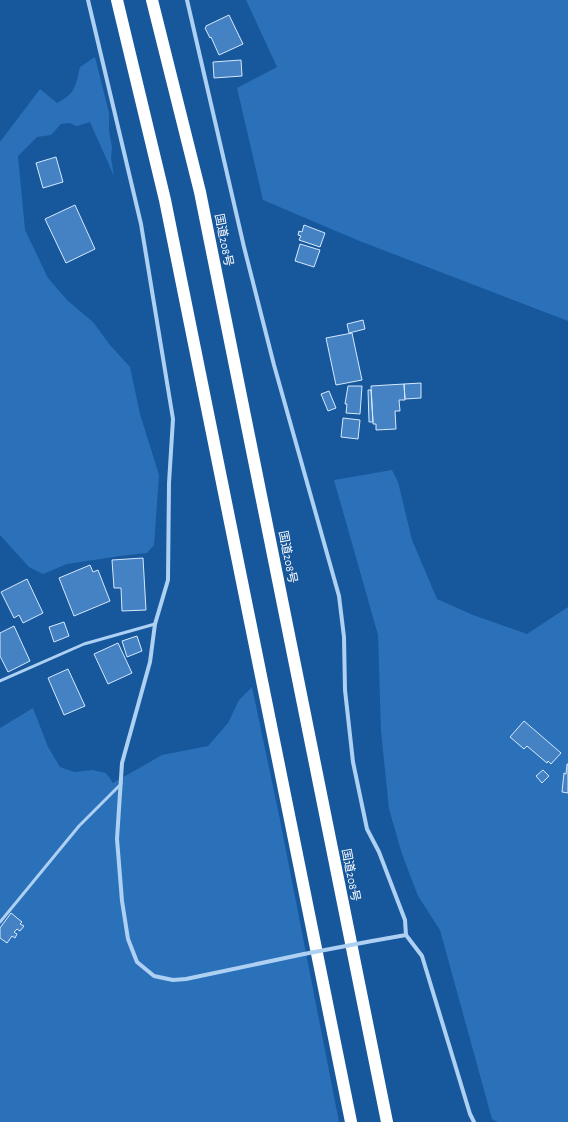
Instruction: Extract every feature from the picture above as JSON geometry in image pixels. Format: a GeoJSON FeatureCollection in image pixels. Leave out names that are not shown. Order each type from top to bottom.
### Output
{"type":"FeatureCollection","features":[{"type":"Feature","properties":{"kind":"highway"},"geometry":{"type":"LineString","coordinates":[[117,0],[165,200],[351,1122]]}},
{"type":"Feature","properties":{"kind":"highway","name":"国道208号"},"geometry":{"type":"LineString","coordinates":[[152,0],[200,192],[387,1122]]}},
{"type":"Feature","properties":{"kind":"street"},"geometry":{"type":"LineString","coordinates":[[88,0],[141,224],[173,419],[169,483],[168,580],[155,624],[150,662],[122,763],[117,838],[122,901],[128,939],[138,962],[154,976],[173,980],[186,979],[304,954],[406,935]]}},
{"type":"Feature","properties":{"kind":"street"},"geometry":{"type":"LineString","coordinates":[[187,0],[244,247],[274,365],[339,596],[344,637],[345,690],[352,755],[367,829],[379,852],[405,920],[406,935],[422,956],[470,1114],[474,1122]]}},
{"type":"Feature","properties":{"kind":"lane"},"geometry":{"type":"LineString","coordinates":[[0,681],[84,644],[155,624]]}},
{"type":"Feature","properties":{"kind":"lane"},"geometry":{"type":"LineString","coordinates":[[0,922],[79,826],[121,784]]}},
{"type":"Feature","properties":{"kind":"shaded area"},"geometry":{"type":"Polygon","coordinates":[[[246,0],[568,0],[568,321],[357,240],[263,200],[237,88],[277,67],[246,0]]]}},
{"type":"Feature","properties":{"kind":"shaded area"},"geometry":{"type":"Polygon","coordinates":[[[95,57],[109,113],[109,131],[112,147],[111,158],[114,176],[90,122],[77,126],[69,123],[61,124],[51,135],[37,137],[18,156],[25,230],[48,278],[68,301],[93,322],[110,345],[130,367],[140,414],[159,475],[154,545],[147,553],[67,564],[43,574],[29,567],[0,535],[0,142],[40,89],[57,103],[68,96],[74,89],[80,67],[95,57]]]}},
{"type":"Feature","properties":{"kind":"shaded area"},"geometry":{"type":"Polygon","coordinates":[[[392,470],[398,482],[412,540],[437,599],[473,615],[527,634],[568,607],[568,1122],[498,1122],[492,1119],[440,930],[418,896],[402,854],[389,809],[381,731],[378,635],[334,480],[392,470]]]}},
{"type":"Feature","properties":{"kind":"shaded area"},"geometry":{"type":"Polygon","coordinates":[[[252,687],[280,820],[339,1122],[0,1122],[0,728],[33,708],[48,747],[60,767],[74,772],[92,770],[106,773],[113,783],[162,755],[208,746],[228,723],[239,700],[252,687]]]}},
{"type":"Feature","properties":{"kind":"building"},"geometry":{"type":"Polygon","coordinates":[[[229,15],[243,44],[219,55],[205,28],[206,26],[229,15]]]}},
{"type":"Feature","properties":{"kind":"building"},"geometry":{"type":"Polygon","coordinates":[[[241,60],[242,76],[214,78],[213,62],[241,60]]]}},
{"type":"Feature","properties":{"kind":"building"},"geometry":{"type":"Polygon","coordinates":[[[56,157],[63,182],[43,188],[36,163],[56,157]]]}},
{"type":"Feature","properties":{"kind":"building"},"geometry":{"type":"Polygon","coordinates":[[[75,205],[95,249],[66,263],[45,219],[75,205]]]}},
{"type":"Feature","properties":{"kind":"building"},"geometry":{"type":"Polygon","coordinates":[[[304,225],[325,233],[320,247],[299,240],[301,236],[298,235],[299,231],[302,232],[304,225]]]}},
{"type":"Feature","properties":{"kind":"building"},"geometry":{"type":"Polygon","coordinates":[[[300,244],[320,250],[314,267],[295,261],[300,244]]]}},
{"type":"Feature","properties":{"kind":"building"},"geometry":{"type":"Polygon","coordinates":[[[363,320],[365,329],[349,333],[347,324],[363,320]]]}},
{"type":"Feature","properties":{"kind":"building"},"geometry":{"type":"Polygon","coordinates":[[[352,333],[362,380],[336,385],[326,338],[352,333]]]}},
{"type":"Feature","properties":{"kind":"building"},"geometry":{"type":"Polygon","coordinates":[[[421,383],[421,398],[405,399],[404,384],[421,383]]]}},
{"type":"Feature","properties":{"kind":"building"},"geometry":{"type":"Polygon","coordinates":[[[404,384],[405,400],[399,400],[400,411],[395,411],[396,429],[376,430],[376,424],[373,424],[371,386],[404,384]]]}},
{"type":"Feature","properties":{"kind":"building"},"geometry":{"type":"Polygon","coordinates":[[[348,386],[362,386],[360,414],[346,413],[347,404],[345,404],[348,386]]]}},
{"type":"Feature","properties":{"kind":"building"},"geometry":{"type":"Polygon","coordinates":[[[368,390],[371,390],[373,422],[369,422],[368,390]]]}},
{"type":"Feature","properties":{"kind":"building"},"geometry":{"type":"Polygon","coordinates":[[[329,391],[336,408],[328,411],[321,394],[329,391]]]}},
{"type":"Feature","properties":{"kind":"building"},"geometry":{"type":"Polygon","coordinates":[[[343,418],[360,420],[358,439],[341,437],[343,418]]]}},
{"type":"Feature","properties":{"kind":"building"},"geometry":{"type":"Polygon","coordinates":[[[143,558],[146,610],[122,611],[121,588],[114,588],[112,560],[143,558]]]}},
{"type":"Feature","properties":{"kind":"building"},"geometry":{"type":"Polygon","coordinates":[[[90,565],[93,572],[98,570],[110,601],[74,616],[59,578],[90,565]]]}},
{"type":"Feature","properties":{"kind":"building"},"geometry":{"type":"Polygon","coordinates":[[[27,579],[43,613],[23,623],[19,615],[14,618],[1,592],[27,579]]]}},
{"type":"Feature","properties":{"kind":"building"},"geometry":{"type":"Polygon","coordinates":[[[64,622],[69,636],[54,642],[49,627],[64,622]]]}},
{"type":"Feature","properties":{"kind":"building"},"geometry":{"type":"Polygon","coordinates":[[[14,626],[30,661],[8,672],[0,656],[0,633],[14,626]]]}},
{"type":"Feature","properties":{"kind":"building"},"geometry":{"type":"Polygon","coordinates":[[[137,636],[142,651],[127,657],[122,641],[137,636]]]}},
{"type":"Feature","properties":{"kind":"building"},"geometry":{"type":"Polygon","coordinates":[[[118,643],[132,673],[108,684],[94,654],[118,643]]]}},
{"type":"Feature","properties":{"kind":"building"},"geometry":{"type":"Polygon","coordinates":[[[68,669],[85,706],[64,715],[48,678],[68,669]]]}},
{"type":"Feature","properties":{"kind":"building"},"geometry":{"type":"Polygon","coordinates":[[[524,721],[561,753],[551,764],[548,761],[547,763],[527,746],[524,749],[510,737],[524,721]]]}},
{"type":"Feature","properties":{"kind":"building"},"geometry":{"type":"Polygon","coordinates":[[[567,764],[568,793],[562,792],[564,773],[566,774],[567,764]]]}},
{"type":"Feature","properties":{"kind":"building"},"geometry":{"type":"Polygon","coordinates":[[[543,770],[549,776],[542,783],[536,776],[543,770]]]}},
{"type":"Feature","properties":{"kind":"building"},"geometry":{"type":"Polygon","coordinates":[[[11,913],[22,922],[20,924],[24,926],[20,931],[17,929],[14,932],[17,934],[15,938],[12,936],[7,943],[0,938],[0,928],[11,913]]]}}]}
